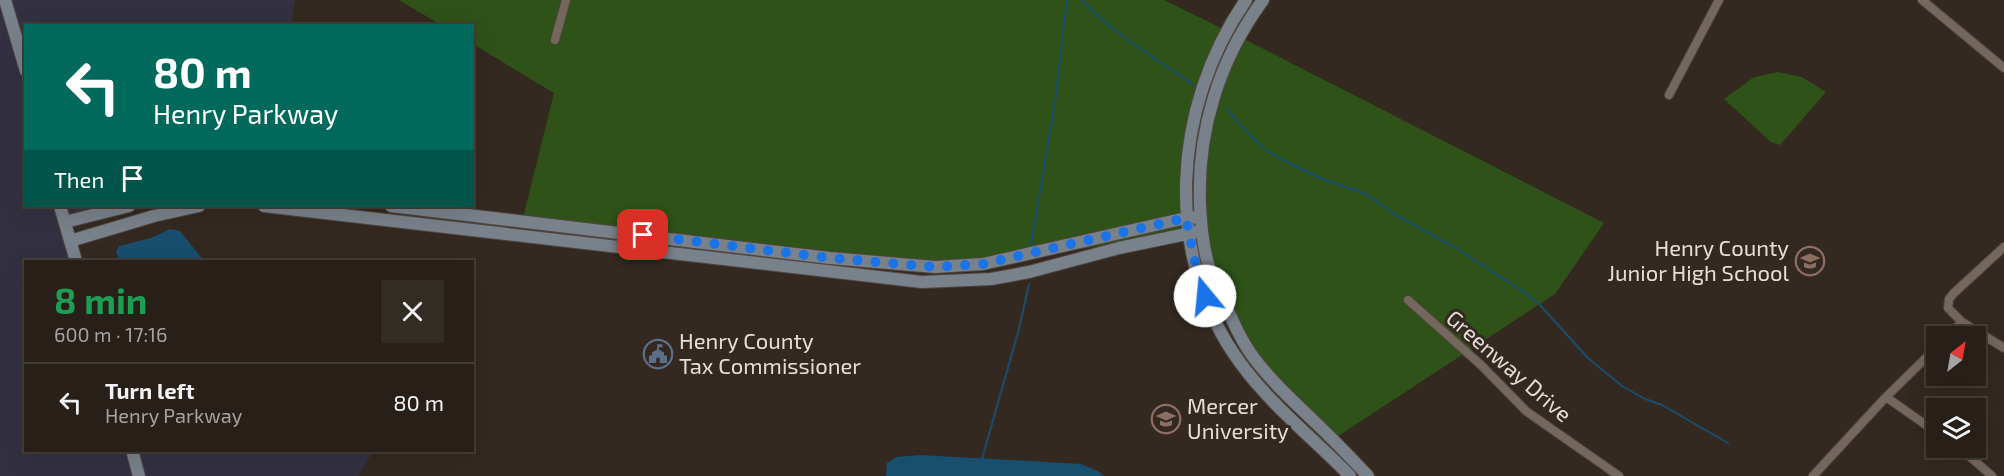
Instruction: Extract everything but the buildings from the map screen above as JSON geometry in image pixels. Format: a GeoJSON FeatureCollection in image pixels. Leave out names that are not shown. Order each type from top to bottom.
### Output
{"type":"FeatureCollection","features":[{"type":"Feature","properties":{"kind":"street"},"geometry":{"type":"LineString","coordinates":[[5,0],[24,64]]}},
{"type":"Feature","properties":{"kind":"street"},"geometry":{"type":"LineString","coordinates":[[555,40],[566,0]]}},
{"type":"Feature","properties":{"kind":"street"},"geometry":{"type":"LineString","coordinates":[[1246,0],[1222,37],[1200,92],[1188,142],[1186,218],[1195,232],[1210,272],[1237,331],[1253,357],[1291,399],[1368,476]]}},
{"type":"Feature","properties":{"kind":"street"},"geometry":{"type":"LineString","coordinates":[[1263,0],[1232,50],[1211,105],[1201,155],[1201,217],[1195,232],[1205,296],[1215,321],[1241,364],[1272,401],[1350,476]]}},
{"type":"Feature","properties":{"kind":"street"},"geometry":{"type":"LineString","coordinates":[[1669,95],[1719,0]]}},
{"type":"Feature","properties":{"kind":"street"},"geometry":{"type":"LineString","coordinates":[[1922,0],[2004,68]]}},
{"type":"Feature","properties":{"kind":"street"},"geometry":{"type":"LineString","coordinates":[[60,207],[76,260]]}},
{"type":"Feature","properties":{"kind":"street"},"geometry":{"type":"LineString","coordinates":[[65,222],[125,207]]}},
{"type":"Feature","properties":{"kind":"street"},"geometry":{"type":"LineString","coordinates":[[70,241],[154,216],[194,207]]}},
{"type":"Feature","properties":{"kind":"street"},"geometry":{"type":"LineString","coordinates":[[273,207],[922,282],[1000,277],[1195,232]]}},
{"type":"Feature","properties":{"kind":"street"},"geometry":{"type":"LineString","coordinates":[[399,207],[830,258],[935,267],[983,264],[1186,218],[1201,217]]}},
{"type":"Feature","properties":{"kind":"street"},"geometry":{"type":"LineString","coordinates":[[2004,247],[1949,299],[1948,308],[1962,322],[2004,348]]}},
{"type":"Feature","properties":{"kind":"street","name":"Greenway Drive"},"geometry":{"type":"LineString","coordinates":[[1408,300],[1480,365],[1526,411],[1619,476]]}},
{"type":"Feature","properties":{"kind":"street"},"geometry":{"type":"LineString","coordinates":[[1958,326],[1962,322]]}},
{"type":"Feature","properties":{"kind":"street"},"geometry":{"type":"LineString","coordinates":[[1813,476],[1926,358]]}},
{"type":"Feature","properties":{"kind":"street"},"geometry":{"type":"LineString","coordinates":[[1886,398],[1926,425]]}},
{"type":"Feature","properties":{"kind":"street"},"geometry":{"type":"LineString","coordinates":[[133,452],[139,476]]}},
{"type":"Feature","properties":{"kind":"street"},"geometry":{"type":"LineString","coordinates":[[1972,458],[1992,476]]}},
{"type":"Feature","properties":{"kind":"shaded area"},"geometry":{"type":"Polygon","coordinates":[[[0,0],[295,0],[291,24],[24,24],[24,207],[147,207],[66,230],[73,260],[24,260],[24,452],[373,452],[358,476],[0,476],[0,0]]]}},
{"type":"Feature","properties":{"kind":"green space"},"geometry":{"type":"Polygon","coordinates":[[[399,0],[1164,0],[1604,223],[1555,294],[1326,444],[1246,356],[1204,232],[916,271],[522,222],[554,93],[474,45],[474,24],[439,24],[399,0]]]}},
{"type":"Feature","properties":{"kind":"green space"},"geometry":{"type":"Polygon","coordinates":[[[1778,72],[1802,77],[1826,92],[1780,145],[1771,142],[1724,99],[1754,77],[1778,72]]]}},
{"type":"Feature","properties":{"kind":"water"},"geometry":{"type":"Polygon","coordinates":[[[170,229],[180,231],[203,260],[120,260],[116,252],[119,246],[151,238],[170,229]]]}},
{"type":"Feature","properties":{"kind":"water"},"geometry":{"type":"Polygon","coordinates":[[[920,455],[1081,464],[1104,476],[886,476],[887,463],[896,457],[920,455]]]}},
{"type":"Feature","properties":{"kind":"waterway"},"geometry":{"type":"LineString","coordinates":[[1031,245],[1055,102],[1067,0]]}},
{"type":"Feature","properties":{"kind":"waterway"},"geometry":{"type":"LineString","coordinates":[[1082,0],[1121,34],[1194,85]]}},
{"type":"Feature","properties":{"kind":"waterway"},"geometry":{"type":"LineString","coordinates":[[1226,108],[1263,148],[1320,178],[1366,194],[1396,215],[1456,248],[1527,294],[1540,305],[1588,358],[1622,386],[1645,399],[1662,405],[1728,443]]}},
{"type":"Feature","properties":{"kind":"waterway"},"geometry":{"type":"LineString","coordinates":[[982,459],[1019,329],[1029,284]]}},
{"type":"Feature","properties":{"kind":"place","name":"Henry County Junior High School"},"geometry":{"type":"Point","coordinates":[1810,261]}},
{"type":"Feature","properties":{"kind":"place","name":"Henry County Tax Commissioner"},"geometry":{"type":"Point","coordinates":[658,354]}},
{"type":"Feature","properties":{"kind":"place","name":"Mercer University"},"geometry":{"type":"Point","coordinates":[1166,419]}},
{"type":"Feature","properties":{"kind":"route"},"geometry":{"type":"LineString","coordinates":[[643,235],[830,258],[935,267],[983,264],[1186,218],[1205,296]]}}]}
